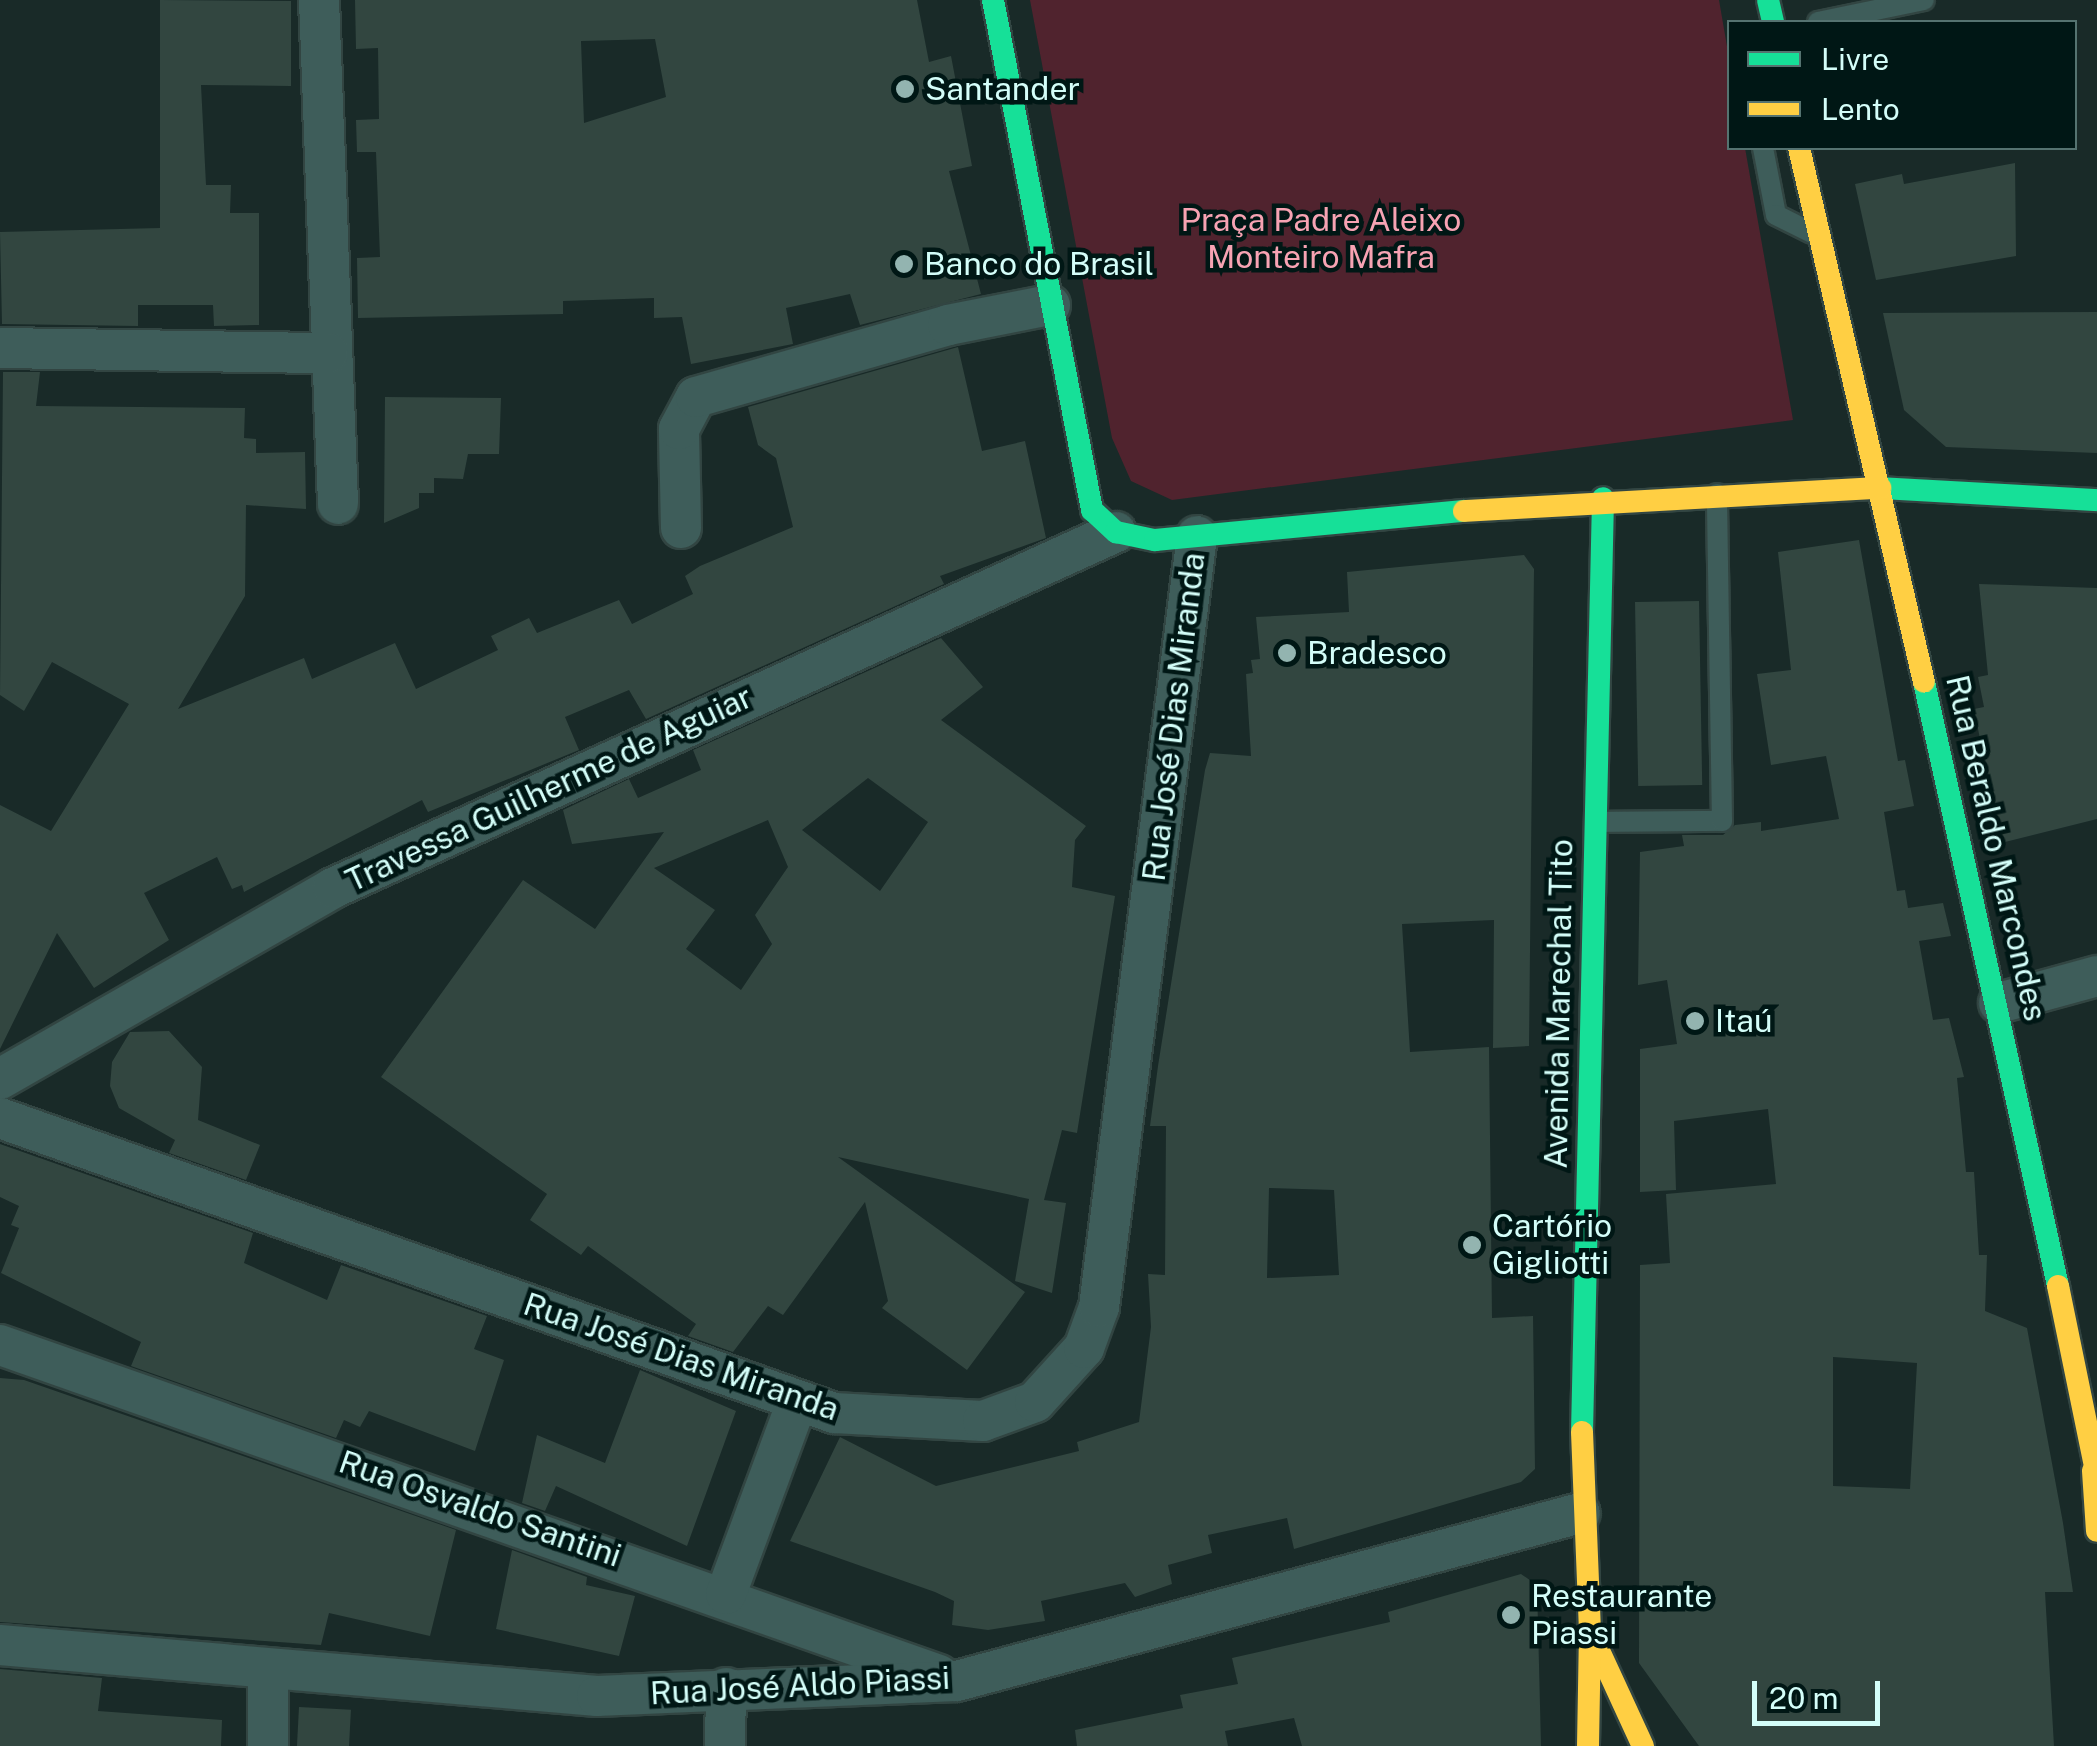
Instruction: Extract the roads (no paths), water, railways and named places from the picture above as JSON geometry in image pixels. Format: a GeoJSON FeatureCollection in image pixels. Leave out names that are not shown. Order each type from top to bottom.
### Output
{"type":"FeatureCollection","features":[{"type":"Feature","properties":{"kind":"main road"},"geometry":{"type":"LineString","coordinates":[[992,0],[1092,510],[1116,532],[1197,536],[1603,498],[1717,492],[1880,488],[2097,500]]}},
{"type":"Feature","properties":{"kind":"main road","name":"Rua Beraldo Marcondes"},"geometry":{"type":"LineString","coordinates":[[1799,150],[1999,1003],[2095,1474],[2097,1531]]}},
{"type":"Feature","properties":{"kind":"main road","name":"Avenida Marechal Tito"},"geometry":{"type":"LineString","coordinates":[[1588,1746],[1590,1631],[1580,1513],[1603,498]]}},
{"type":"Feature","properties":{"kind":"main road","name":"Avenida Marechal Tito"},"geometry":{"type":"LineString","coordinates":[[1590,1631],[1643,1746]]}},
{"type":"Feature","properties":{"kind":"street"},"geometry":{"type":"LineString","coordinates":[[319,0],[328,353],[338,504]]}},
{"type":"Feature","properties":{"kind":"street"},"geometry":{"type":"LineString","coordinates":[[682,528],[678,428],[696,397],[948,325],[1050,305]]}},
{"type":"Feature","properties":{"kind":"street"},"geometry":{"type":"LineString","coordinates":[[0,348],[328,353]]}},
{"type":"Feature","properties":{"kind":"street","name":"Travessa Guilherme de Aguiar"},"geometry":{"type":"LineString","coordinates":[[0,1079],[332,888],[1116,532]]}},
{"type":"Feature","properties":{"kind":"street","name":"Rua José Dias Miranda"},"geometry":{"type":"LineString","coordinates":[[0,1118],[797,1402],[903,1420],[983,1421],[1035,1402],[1084,1348],[1099,1306],[1197,536]]}},
{"type":"Feature","properties":{"kind":"street"},"geometry":{"type":"LineString","coordinates":[[1999,1003],[2097,976]]}},
{"type":"Feature","properties":{"kind":"street","name":"Rua Osvaldo Santini"},"geometry":{"type":"LineString","coordinates":[[0,1345],[726,1594],[957,1681]]}},
{"type":"Feature","properties":{"kind":"street"},"geometry":{"type":"LineString","coordinates":[[726,1594],[797,1402]]}},
{"type":"Feature","properties":{"kind":"street","name":"Rua José Aldo Piassi"},"geometry":{"type":"LineString","coordinates":[[0,1645],[268,1672],[597,1696],[957,1681],[1580,1513]]}},
{"type":"Feature","properties":{"kind":"street"},"geometry":{"type":"LineString","coordinates":[[268,1672],[268,1746]]}},
{"type":"Feature","properties":{"kind":"street"},"geometry":{"type":"LineString","coordinates":[[725,1746],[726,1688]]}},
{"type":"Feature","properties":{"kind":"lane"},"geometry":{"type":"LineString","coordinates":[[1828,20],[1924,0]]}},
{"type":"Feature","properties":{"kind":"lane"},"geometry":{"type":"LineString","coordinates":[[1763,150],[1776,214],[1818,236]]}},
{"type":"Feature","properties":{"kind":"lane"},"geometry":{"type":"LineString","coordinates":[[1596,822],[1722,821],[1717,492]]}},
{"type":"Feature","properties":{"kind":"place","name":"Santander"},"geometry":{"type":"Point","coordinates":[905,89]}},
{"type":"Feature","properties":{"kind":"place","name":"Banco do Brasil"},"geometry":{"type":"Point","coordinates":[904,264]}},
{"type":"Feature","properties":{"kind":"place","name":"Bradesco"},"geometry":{"type":"Point","coordinates":[1287,653]}},
{"type":"Feature","properties":{"kind":"place","name":"Itaú"},"geometry":{"type":"Point","coordinates":[1695,1021]}},
{"type":"Feature","properties":{"kind":"place","name":"Cartório Gigliotti"},"geometry":{"type":"Point","coordinates":[1472,1245]}},
{"type":"Feature","properties":{"kind":"place","name":"Restaurante Piassi"},"geometry":{"type":"Point","coordinates":[1511,1615]}},
{"type":"Feature","properties":{"kind":"park label","name":"Praça Padre Aleixo Monteiro Mafra"},"geometry":{"type":"Point","coordinates":[1321,240]}}]}
